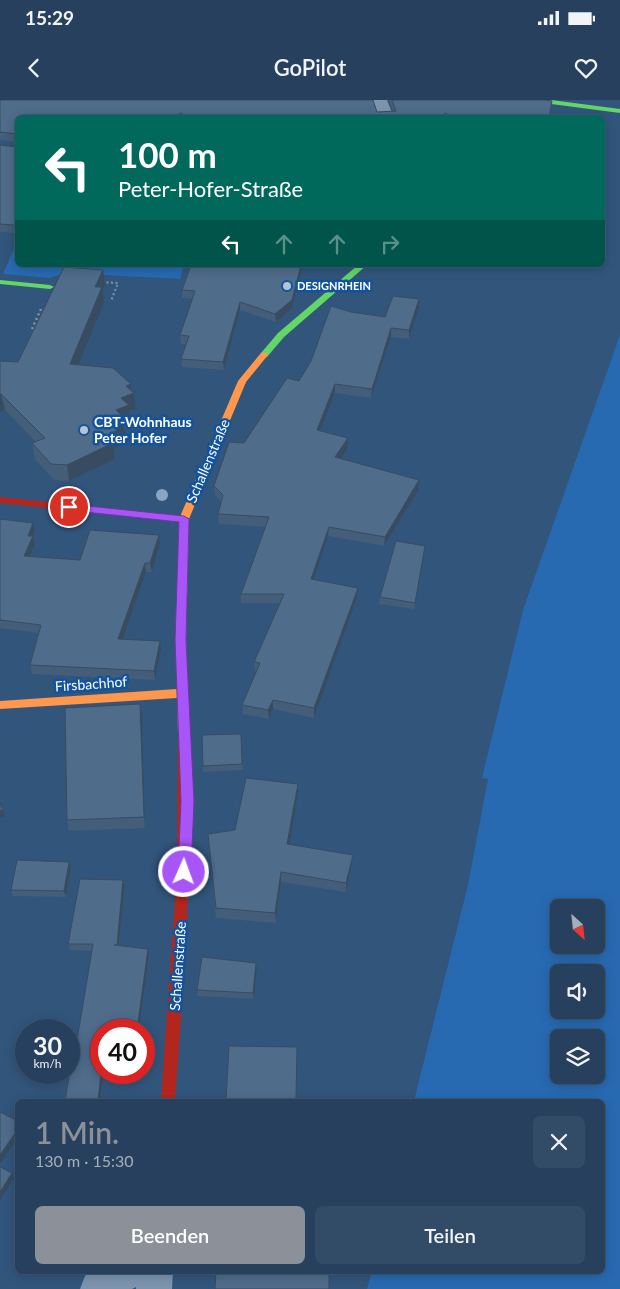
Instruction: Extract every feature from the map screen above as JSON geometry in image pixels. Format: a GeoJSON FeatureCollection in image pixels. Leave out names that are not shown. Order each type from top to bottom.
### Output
{"type":"FeatureCollection","features":[{"type":"Feature","properties":{"kind":"street"},"geometry":{"type":"LineString","coordinates":[[379,100],[385,115]]}},
{"type":"Feature","properties":{"kind":"street"},"geometry":{"type":"LineString","coordinates":[[536,100],[620,111]]}},
{"type":"Feature","properties":{"kind":"street","name":"Schallenstraße"},"geometry":{"type":"LineString","coordinates":[[168,1099],[183,907],[188,801],[181,640],[184,519],[242,381],[281,335],[361,267]]}},
{"type":"Feature","properties":{"kind":"street"},"geometry":{"type":"LineString","coordinates":[[0,282],[50,287]]}},
{"type":"Feature","properties":{"kind":"street"},"geometry":{"type":"LineString","coordinates":[[0,500],[184,519]]}},
{"type":"Feature","properties":{"kind":"street","name":"Firsbachhof"},"geometry":{"type":"LineString","coordinates":[[0,705],[184,693]]}},
{"type":"Feature","properties":{"kind":"street"},"geometry":{"type":"LineString","coordinates":[[98,1289],[122,1274]]}},
{"type":"Feature","properties":{"kind":"street"},"geometry":{"type":"LineString","coordinates":[[154,1289],[156,1274]]}},
{"type":"Feature","properties":{"kind":"path"},"geometry":{"type":"LineString","coordinates":[[101,282],[118,283],[111,301]]}},
{"type":"Feature","properties":{"kind":"path"},"geometry":{"type":"LineString","coordinates":[[37,317],[44,317]]}},
{"type":"Feature","properties":{"kind":"shaded area"},"geometry":{"type":"Polygon","coordinates":[[[15,247],[15,267],[183,267],[180,279],[64,273],[50,278],[3,274],[15,247]]]}},
{"type":"Feature","properties":{"kind":"shaded area"},"geometry":{"type":"Polygon","coordinates":[[[620,335],[620,1289],[367,1289],[371,1274],[605,1274],[605,1099],[414,1099],[468,885],[488,779],[482,778],[523,610],[620,335]]]}},
{"type":"Feature","properties":{"kind":"building"},"geometry":{"type":"Polygon","coordinates":[[[0,100],[373,100],[377,112],[396,111],[392,100],[552,101],[550,115],[449,115],[445,113],[444,115],[185,115],[180,113],[179,115],[15,115],[15,134],[0,132],[0,100]]]}},
{"type":"Feature","properties":{"kind":"building"},"geometry":{"type":"Polygon","coordinates":[[[0,145],[15,147],[15,224],[0,224],[0,145]]]}},
{"type":"Feature","properties":{"kind":"building"},"geometry":{"type":"Polygon","coordinates":[[[64,267],[103,270],[95,287],[102,287],[70,364],[113,368],[131,384],[126,386],[134,393],[121,398],[129,405],[116,410],[123,417],[110,423],[118,430],[105,436],[113,443],[67,465],[51,464],[32,443],[45,438],[0,395],[0,361],[18,362],[64,267]]]}},
{"type":"Feature","properties":{"kind":"building"},"geometry":{"type":"Polygon","coordinates":[[[190,267],[300,267],[292,300],[275,314],[240,302],[223,362],[181,359],[189,336],[180,335],[195,291],[182,290],[190,267]]]}},
{"type":"Feature","properties":{"kind":"building"},"geometry":{"type":"Polygon","coordinates":[[[393,296],[419,299],[409,330],[391,328],[372,389],[335,384],[317,430],[348,438],[335,457],[419,480],[385,537],[329,527],[311,579],[358,588],[314,708],[273,700],[268,710],[242,705],[260,663],[254,662],[284,594],[241,594],[269,517],[218,514],[223,495],[214,486],[229,442],[244,443],[287,378],[299,381],[311,361],[331,306],[351,312],[385,317],[393,296]]]}},
{"type":"Feature","properties":{"kind":"building"},"geometry":{"type":"Polygon","coordinates":[[[0,519],[33,523],[28,536],[33,536],[24,556],[80,560],[90,530],[159,535],[150,563],[145,563],[118,639],[160,641],[154,671],[30,665],[41,625],[0,620],[0,519]]]}},
{"type":"Feature","properties":{"kind":"building"},"geometry":{"type":"Polygon","coordinates":[[[396,541],[425,546],[415,603],[380,597],[396,541]]]}},
{"type":"Feature","properties":{"kind":"building"},"geometry":{"type":"Polygon","coordinates":[[[140,704],[144,817],[67,820],[65,708],[140,704]]]}},
{"type":"Feature","properties":{"kind":"building"},"geometry":{"type":"Polygon","coordinates":[[[241,734],[242,764],[203,766],[202,735],[241,734]]]}},
{"type":"Feature","properties":{"kind":"building"},"geometry":{"type":"Polygon","coordinates":[[[246,778],[298,784],[287,844],[353,855],[346,883],[281,872],[275,913],[216,908],[208,834],[235,830],[246,778]]]}},
{"type":"Feature","properties":{"kind":"building"},"geometry":{"type":"Polygon","coordinates":[[[17,860],[69,862],[64,891],[11,890],[17,860]]]}},
{"type":"Feature","properties":{"kind":"building"},"geometry":{"type":"Polygon","coordinates":[[[80,879],[123,880],[117,945],[114,945],[148,949],[138,1019],[90,1019],[90,1084],[100,1084],[98,1099],[65,1099],[68,1084],[80,1084],[80,1022],[93,944],[68,944],[80,879]]]}},
{"type":"Feature","properties":{"kind":"building"},"geometry":{"type":"Polygon","coordinates":[[[202,957],[256,963],[253,993],[197,990],[202,957]]]}},
{"type":"Feature","properties":{"kind":"building"},"geometry":{"type":"Polygon","coordinates":[[[229,1046],[297,1047],[296,1099],[226,1099],[229,1046]]]}},
{"type":"Feature","properties":{"kind":"building"},"geometry":{"type":"Polygon","coordinates":[[[0,1112],[15,1120],[15,1133],[0,1155],[0,1112]]]}},
{"type":"Feature","properties":{"kind":"building"},"geometry":{"type":"Polygon","coordinates":[[[0,1167],[12,1173],[0,1192],[0,1167]]]}},
{"type":"Feature","properties":{"kind":"building"},"geometry":{"type":"Polygon","coordinates":[[[216,1274],[329,1274],[329,1289],[215,1289],[216,1274]]]}},
{"type":"Feature","properties":{"kind":"traffic: fast"},"geometry":{"type":"LineString","coordinates":[[536,100],[620,111]]}},
{"type":"Feature","properties":{"kind":"traffic: fast"},"geometry":{"type":"LineString","coordinates":[[264,355],[281,335],[361,267]]}},
{"type":"Feature","properties":{"kind":"traffic: fast"},"geometry":{"type":"LineString","coordinates":[[0,282],[50,287]]}},
{"type":"Feature","properties":{"kind":"traffic: slow"},"geometry":{"type":"LineString","coordinates":[[184,733],[181,640],[184,519],[242,381],[264,355]]}},
{"type":"Feature","properties":{"kind":"traffic: slow"},"geometry":{"type":"LineString","coordinates":[[0,705],[184,693]]}},
{"type":"Feature","properties":{"kind":"traffic: jam"},"geometry":{"type":"LineString","coordinates":[[0,500],[184,519]]}},
{"type":"Feature","properties":{"kind":"traffic: jam"},"geometry":{"type":"LineString","coordinates":[[168,1099],[184,871],[184,733]]}},
{"type":"Feature","properties":{"kind":"place","name":"DESIGNRHEIN"},"geometry":{"type":"Point","coordinates":[287,286]}},
{"type":"Feature","properties":{"kind":"place","name":"CBT-Wohnhaus Peter Hofer"},"geometry":{"type":"Point","coordinates":[84,430]}},
{"type":"Feature","properties":{"kind":"route"},"geometry":{"type":"LineString","coordinates":[[69,507],[184,519],[181,640],[188,801],[184,872]]}}]}
